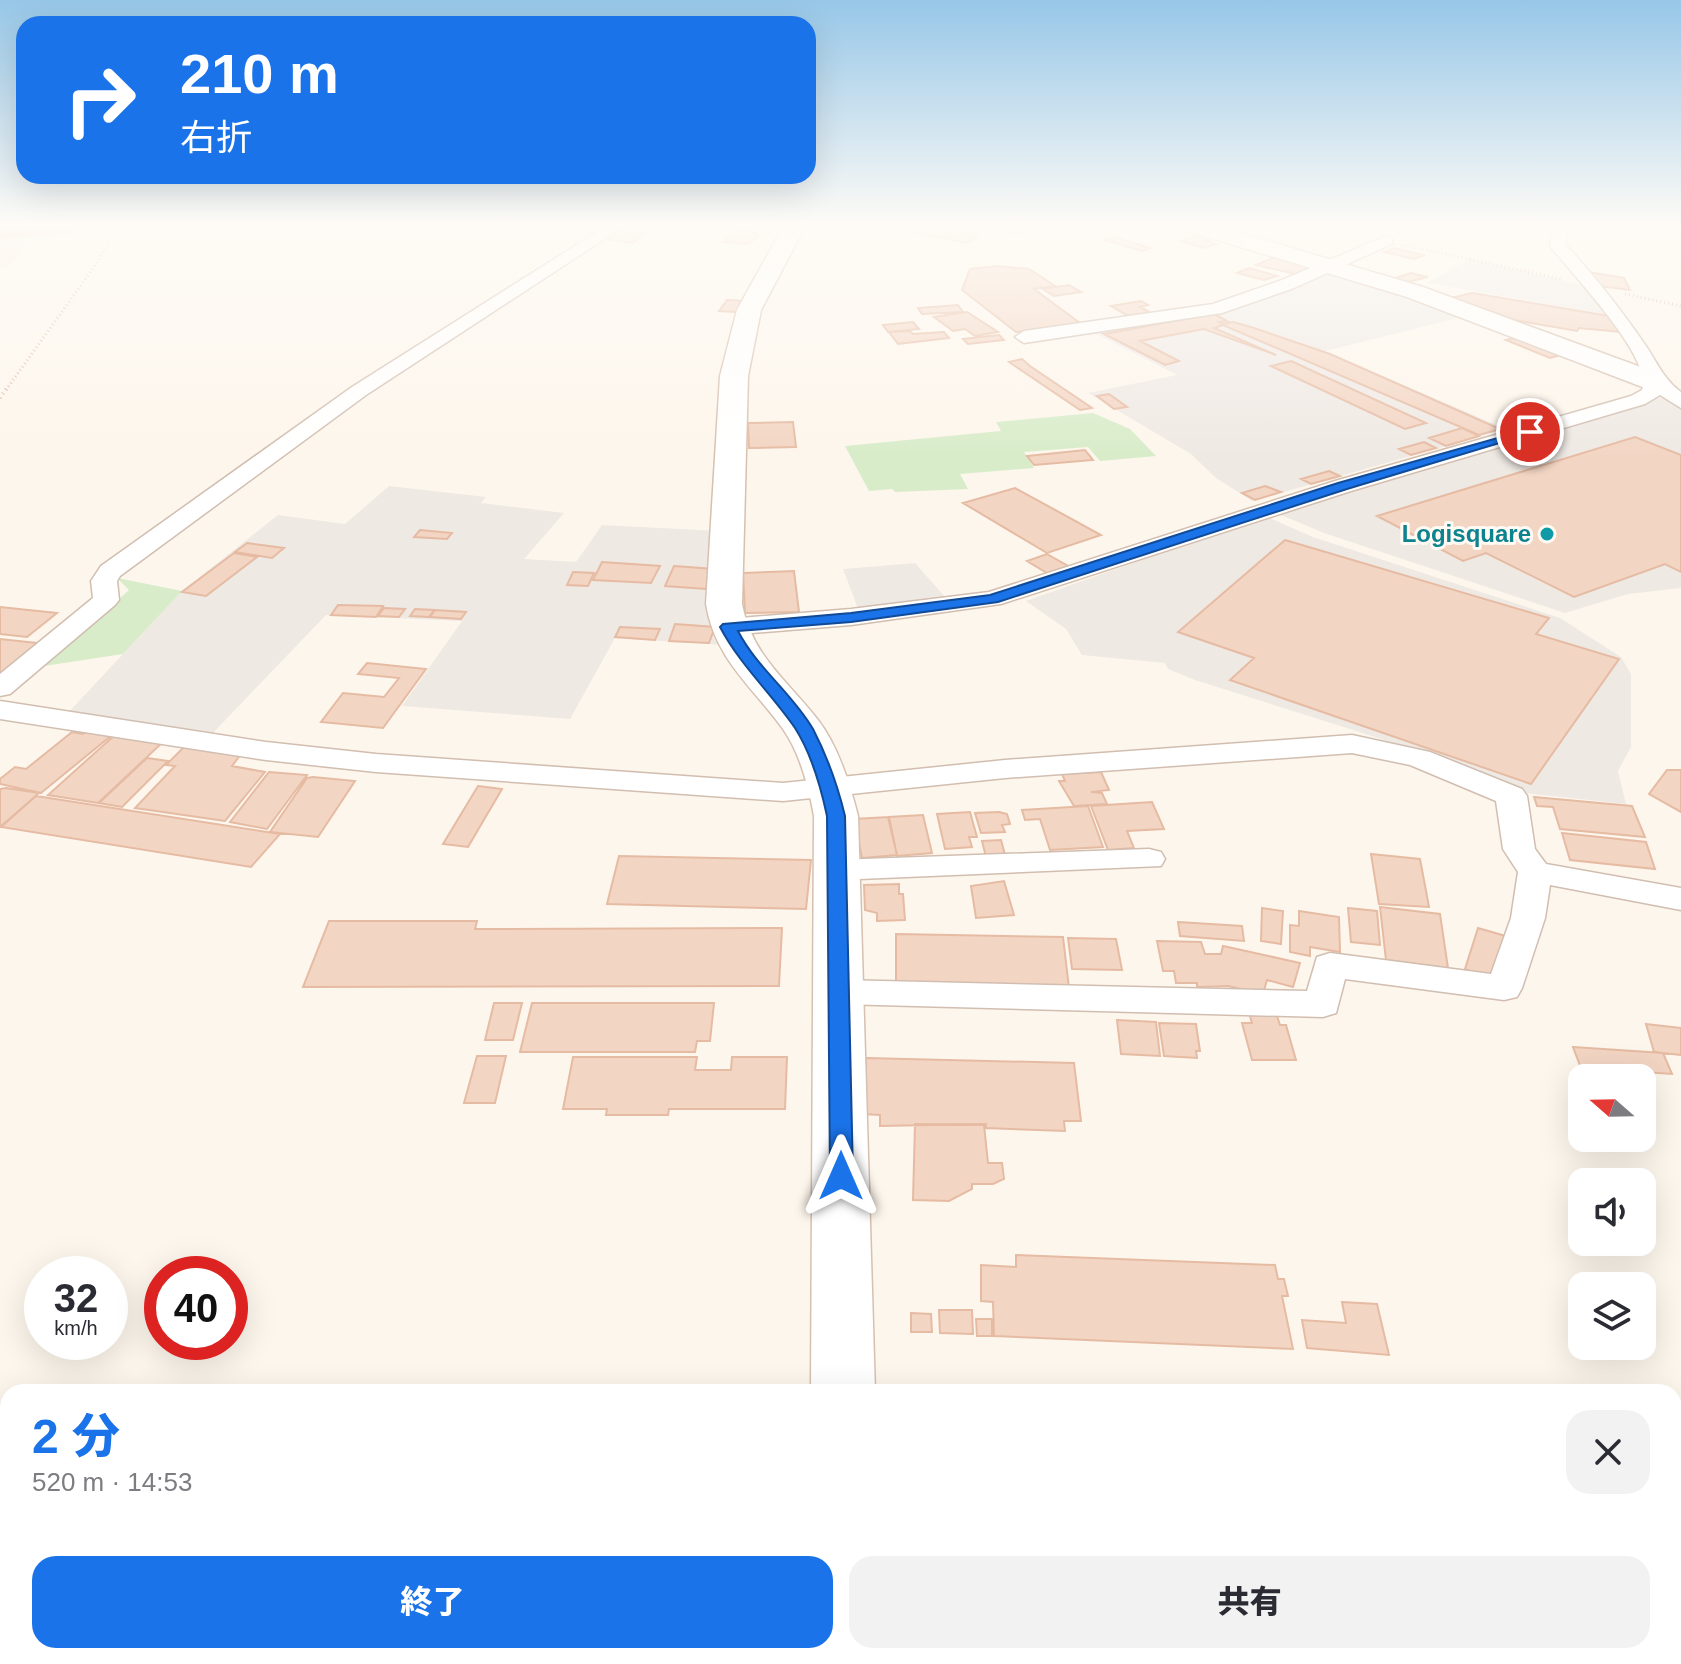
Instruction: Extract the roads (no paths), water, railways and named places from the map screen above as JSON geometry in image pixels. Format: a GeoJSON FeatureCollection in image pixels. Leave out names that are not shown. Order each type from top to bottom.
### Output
{"type":"FeatureCollection","features":[{"type":"Feature","properties":{"kind":"street"},"geometry":{"type":"LineString","coordinates":[[0,688],[106,600],[104,581],[110,571],[359,391],[497,303]]}},
{"type":"Feature","properties":{"kind":"street"},"geometry":{"type":"LineString","coordinates":[[753,303],[734,376],[729,552],[724,604],[728,627],[742,654],[804,729],[830,789],[836,816],[843,1384]]}},
{"type":"Feature","properties":{"kind":"street"},"geometry":{"type":"LineString","coordinates":[[1024,337],[1216,309],[1233,303]]}},
{"type":"Feature","properties":{"kind":"street"},"geometry":{"type":"LineString","coordinates":[[1443,303],[1655,382],[1681,402]]}},
{"type":"Feature","properties":{"kind":"street"},"geometry":{"type":"LineString","coordinates":[[728,627],[851,617],[992,599],[1343,486],[1638,400],[1651,393],[1655,382],[1648,362],[1606,303]]}},
{"type":"Feature","properties":{"kind":"street"},"geometry":{"type":"LineString","coordinates":[[0,710],[266,751],[376,763],[767,791],[830,789],[1005,769],[1352,744],[1419,758],[1511,796],[1519,849],[1535,872],[1528,918],[1504,988],[1330,965],[1323,1004],[840,992]]}},
{"type":"Feature","properties":{"kind":"street"},"geometry":{"type":"LineString","coordinates":[[836,870],[1149,859]]}},
{"type":"Feature","properties":{"kind":"street"},"geometry":{"type":"LineString","coordinates":[[1535,872],[1681,899]]}},
{"type":"Feature","properties":{"kind":"place","name":"Logisquare"},"geometry":{"type":"Point","coordinates":[1547,534]}}]}
